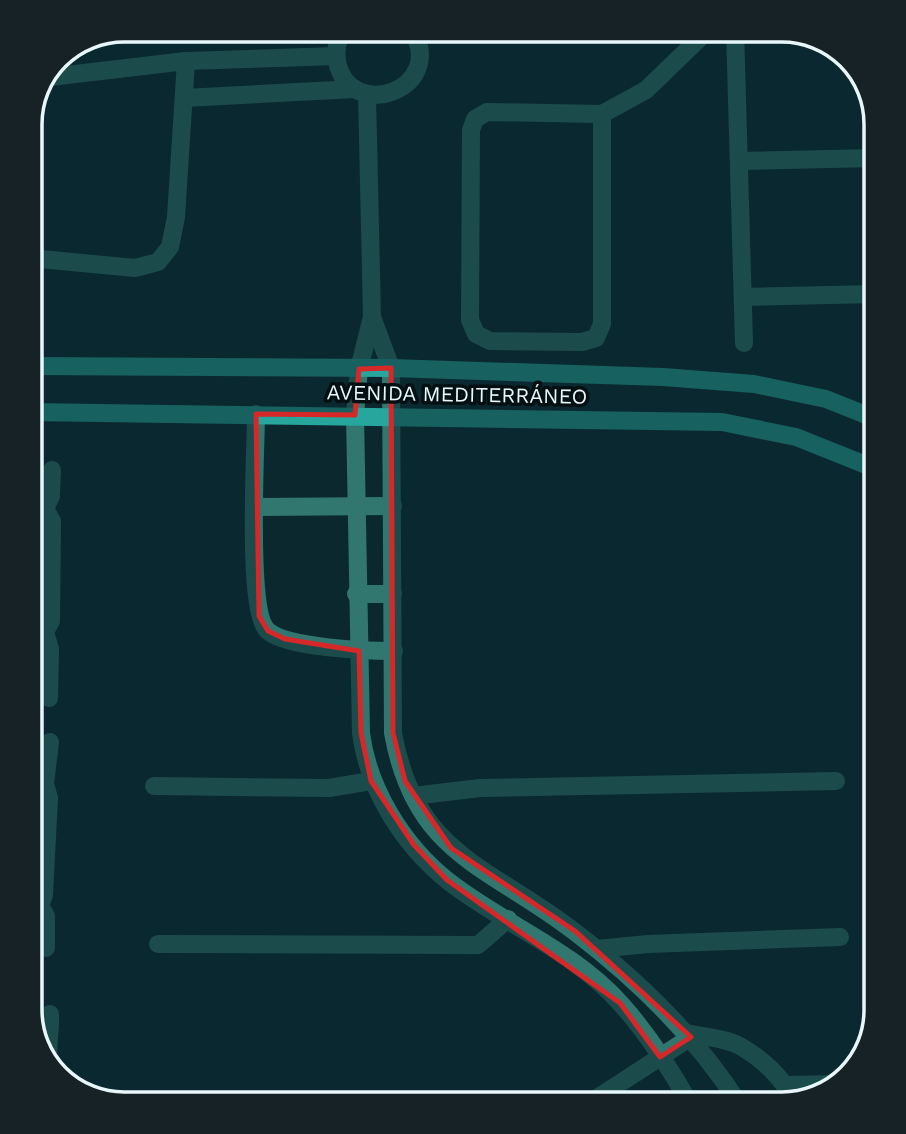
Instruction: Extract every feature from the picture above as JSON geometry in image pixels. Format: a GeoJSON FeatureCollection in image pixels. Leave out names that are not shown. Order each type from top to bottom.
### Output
{"type":"FeatureCollection","features":[{"type":"Feature","properties":{"kind":"street"},"geometry":{"type":"LineString","coordinates":[[338,42],[336,56],[338,69],[361,92],[372,317],[359,369],[355,415],[356,594],[361,733],[372,781],[414,845],[447,880],[563,956],[620,1003],[682,1092]]}},
{"type":"Feature","properties":{"kind":"street"},"geometry":{"type":"LineString","coordinates":[[184,98],[392,93],[412,79],[420,56],[416,42]]}},
{"type":"Feature","properties":{"kind":"street"},"geometry":{"type":"LineString","coordinates":[[602,114],[602,324],[596,338],[582,342],[490,341],[476,334],[470,320],[471,130],[475,119],[487,112],[602,114],[646,90],[696,42]]}},
{"type":"Feature","properties":{"kind":"street"},"geometry":{"type":"LineString","coordinates":[[735,42],[744,342]]}},
{"type":"Feature","properties":{"kind":"street"},"geometry":{"type":"LineString","coordinates":[[58,76],[186,61],[336,56]]}},
{"type":"Feature","properties":{"kind":"street"},"geometry":{"type":"LineString","coordinates":[[42,259],[135,268],[158,262],[170,247],[176,217],[186,61]]}},
{"type":"Feature","properties":{"kind":"street"},"geometry":{"type":"LineString","coordinates":[[740,161],[864,158]]}},
{"type":"Feature","properties":{"kind":"street"},"geometry":{"type":"LineString","coordinates":[[743,297],[864,294]]}},
{"type":"Feature","properties":{"kind":"street"},"geometry":{"type":"LineString","coordinates":[[372,317],[391,368],[393,733],[405,781],[412,796],[451,848],[479,870],[548,912],[597,949],[689,1035],[730,1092]]}},
{"type":"Feature","properties":{"kind":"street","name":"AVENIDA MEDITERRÁNEO"},"geometry":{"type":"LineString","coordinates":[[42,366],[391,368],[663,377],[754,384],[826,399],[864,414]]}},
{"type":"Feature","properties":{"kind":"street","name":"AVENIDA MEDITERRÁNEO"},"geometry":{"type":"LineString","coordinates":[[42,412],[722,422],[796,437],[864,464]]}},
{"type":"Feature","properties":{"kind":"street"},"geometry":{"type":"LineString","coordinates":[[256,414],[254,567],[259,616],[268,631],[285,639],[359,651],[394,651]]}},
{"type":"Feature","properties":{"kind":"street"},"geometry":{"type":"LineString","coordinates":[[42,504],[51,496],[52,470]]}},
{"type":"Feature","properties":{"kind":"street"},"geometry":{"type":"LineString","coordinates":[[255,507],[393,506]]}},
{"type":"Feature","properties":{"kind":"street"},"geometry":{"type":"LineString","coordinates":[[42,511],[52,521],[51,621],[42,631]]}},
{"type":"Feature","properties":{"kind":"street"},"geometry":{"type":"LineString","coordinates":[[356,594],[394,594]]}},
{"type":"Feature","properties":{"kind":"street"},"geometry":{"type":"LineString","coordinates":[[42,641],[50,649],[49,698]]}},
{"type":"Feature","properties":{"kind":"street"},"geometry":{"type":"LineString","coordinates":[[42,766],[50,742]]}},
{"type":"Feature","properties":{"kind":"street"},"geometry":{"type":"LineString","coordinates":[[153,786],[328,788],[372,781]]}},
{"type":"Feature","properties":{"kind":"street"},"geometry":{"type":"LineString","coordinates":[[412,796],[480,788],[836,781]]}},
{"type":"Feature","properties":{"kind":"street"},"geometry":{"type":"LineString","coordinates":[[42,795],[48,812],[42,898]]}},
{"type":"Feature","properties":{"kind":"street"},"geometry":{"type":"LineString","coordinates":[[42,913],[46,916],[46,948]]}},
{"type":"Feature","properties":{"kind":"street"},"geometry":{"type":"LineString","coordinates":[[158,944],[478,945],[508,919]]}},
{"type":"Feature","properties":{"kind":"street"},"geometry":{"type":"LineString","coordinates":[[597,949],[648,944],[840,937]]}},
{"type":"Feature","properties":{"kind":"street"},"geometry":{"type":"LineString","coordinates":[[50,1014],[50,1046]]}},
{"type":"Feature","properties":{"kind":"street"},"geometry":{"type":"LineString","coordinates":[[607,1092],[660,1058],[689,1035]]}},
{"type":"Feature","properties":{"kind":"street"},"geometry":{"type":"LineString","coordinates":[[689,1035],[739,1046],[787,1092]]}},
{"type":"Feature","properties":{"kind":"highlighted area"},"geometry":{"type":"Polygon","coordinates":[[[391,368],[393,733],[405,781],[451,848],[575,931],[691,1037],[660,1057],[620,1003],[447,880],[414,845],[371,781],[361,733],[359,651],[285,639],[268,631],[259,616],[256,414],[355,415],[359,369],[391,368]]]}}]}
